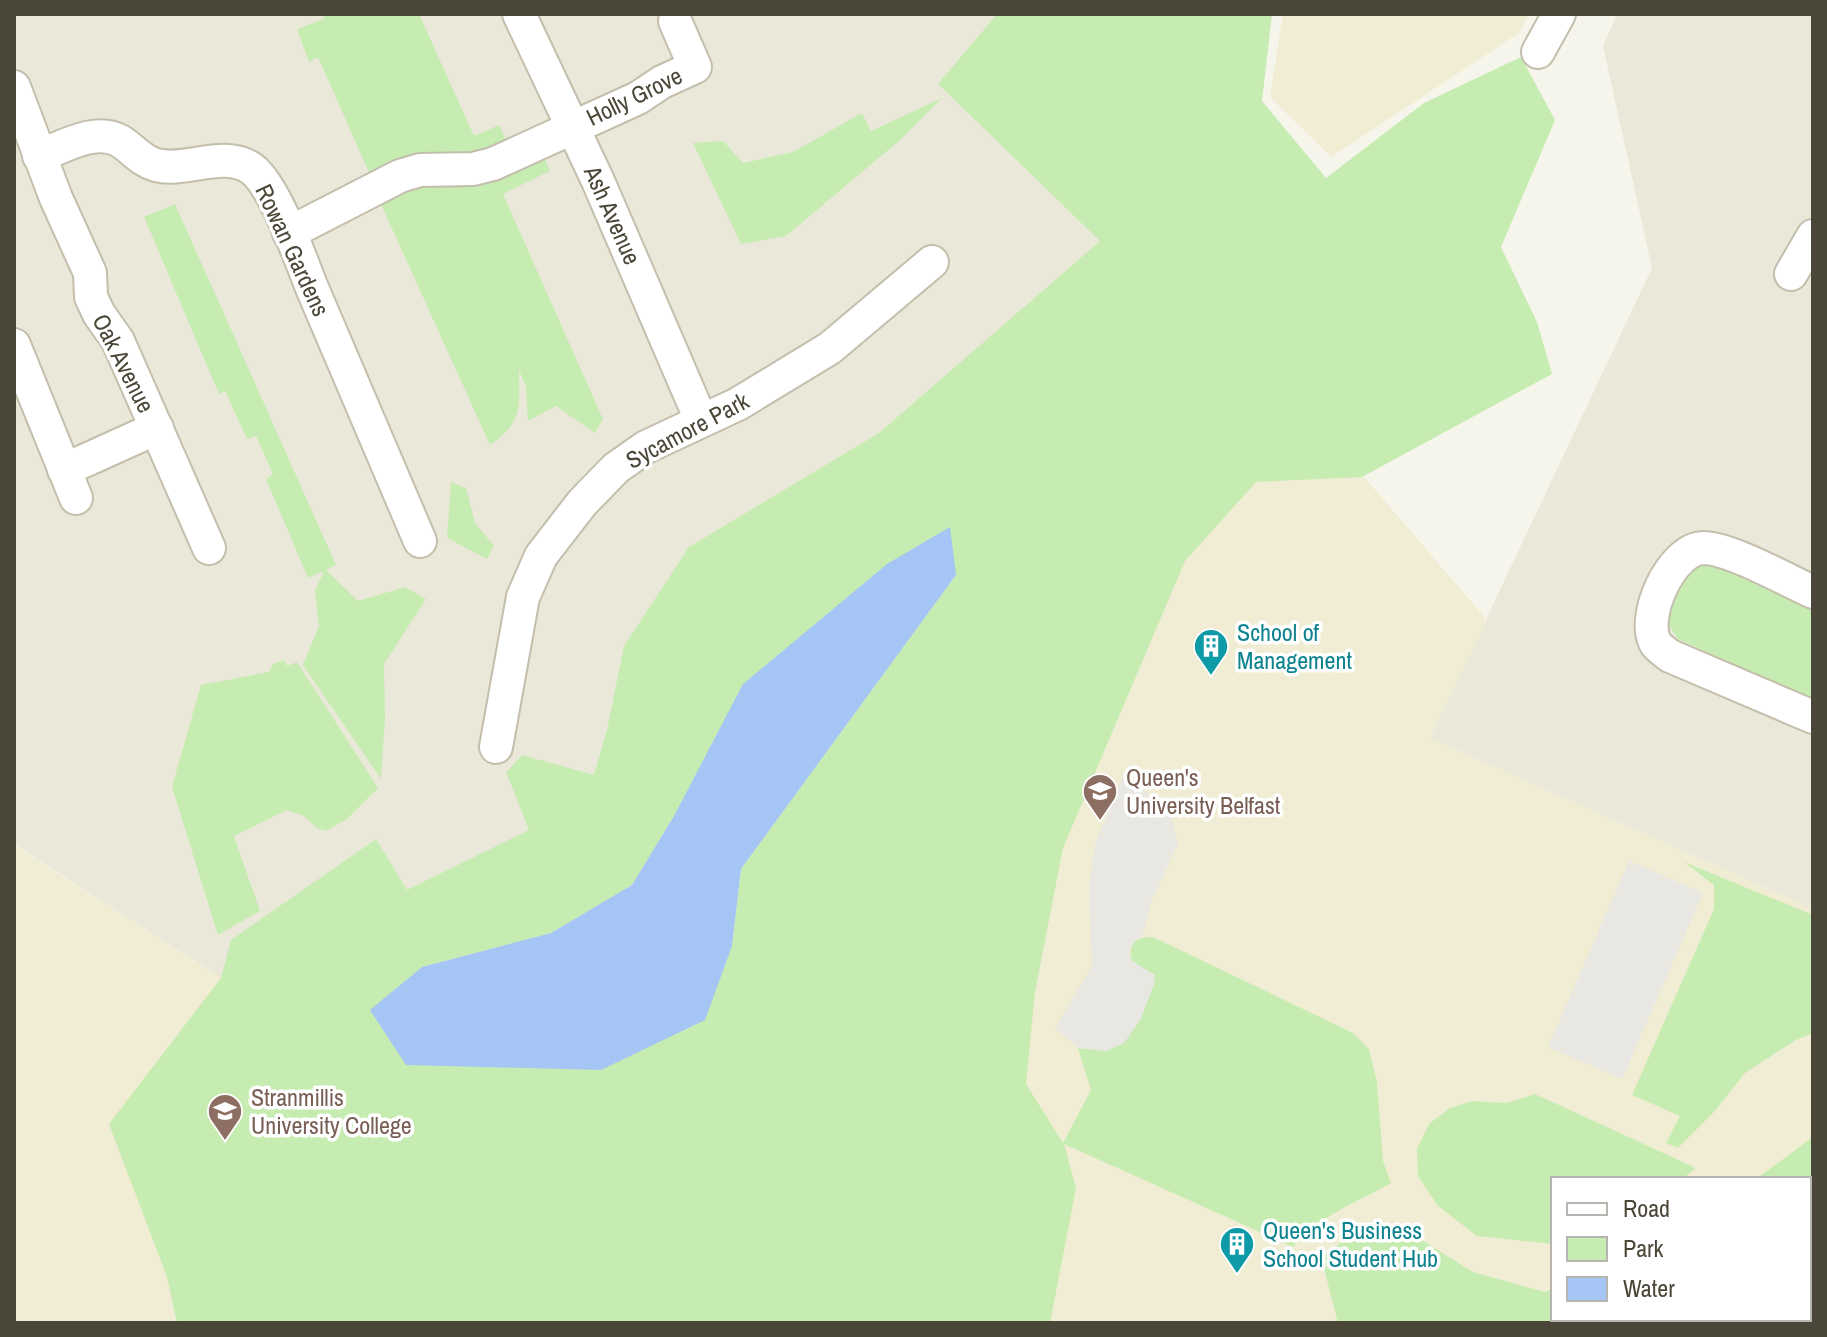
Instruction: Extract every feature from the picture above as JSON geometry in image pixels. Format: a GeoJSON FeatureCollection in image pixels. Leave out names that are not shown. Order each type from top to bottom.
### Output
{"type":"FeatureCollection","features":[{"type":"Feature","properties":{"kind":"street","name":"Ash Avenue"},"geometry":{"type":"LineString","coordinates":[[519,14],[604,194],[701,420]]}},
{"type":"Feature","properties":{"kind":"street"},"geometry":{"type":"LineString","coordinates":[[1538,52],[1559,14]]}},
{"type":"Feature","properties":{"kind":"street","name":"Holly Grove"},"geometry":{"type":"LineString","coordinates":[[572,126],[638,98],[662,82],[695,67],[675,21]]}},
{"type":"Feature","properties":{"kind":"street","name":"Oak Avenue"},"geometry":{"type":"LineString","coordinates":[[14,87],[39,156],[90,273],[91,297],[118,341],[209,548]]}},
{"type":"Feature","properties":{"kind":"street"},"geometry":{"type":"LineString","coordinates":[[289,233],[400,176],[420,170],[473,169],[493,164],[572,126]]}},
{"type":"Feature","properties":{"kind":"street","name":"Rowan Gardens"},"geometry":{"type":"LineString","coordinates":[[39,156],[99,136],[109,136],[154,164],[238,163],[251,169],[263,181],[289,233],[420,541]]}},
{"type":"Feature","properties":{"kind":"street"},"geometry":{"type":"LineString","coordinates":[[1791,274],[1813,236]]}},
{"type":"Feature","properties":{"kind":"street","name":"Sycamore Park"},"geometry":{"type":"LineString","coordinates":[[496,747],[523,597],[541,556],[582,503],[616,468],[646,447],[738,404],[830,348],[932,262]]}},
{"type":"Feature","properties":{"kind":"street"},"geometry":{"type":"LineString","coordinates":[[14,345],[70,484],[157,428]]}},
{"type":"Feature","properties":{"kind":"street"},"geometry":{"type":"LineString","coordinates":[[1813,592],[1723,551],[1700,548],[1683,556],[1670,571],[1651,611],[1651,629],[1656,644],[1670,656],[1813,717]]}},
{"type":"Feature","properties":{"kind":"shaded area"},"geometry":{"type":"Polygon","coordinates":[[[14,14],[1119,14],[1146,223],[533,906],[221,978],[14,844],[14,14]]]}},
{"type":"Feature","properties":{"kind":"shaded area"},"geometry":{"type":"Polygon","coordinates":[[[1283,14],[1529,14],[1519,33],[1331,157],[1270,97],[1283,14]]]}},
{"type":"Feature","properties":{"kind":"shaded area"},"geometry":{"type":"Polygon","coordinates":[[[1617,14],[1813,14],[1813,909],[1430,738],[1652,268],[1603,46],[1617,14]]]}},
{"type":"Feature","properties":{"kind":"shaded area","name":"Queen's University Belfast"},"geometry":{"type":"Polygon","coordinates":[[[1146,223],[1487,620],[1430,738],[1813,909],[1813,1323],[14,1323],[14,845],[221,978],[533,906],[1146,223]]]}},
{"type":"Feature","properties":{"kind":"shaded area"},"geometry":{"type":"Polygon","coordinates":[[[1122,778],[1142,789],[1170,812],[1178,843],[1150,905],[1142,937],[1133,942],[1129,952],[1132,961],[1155,975],[1141,1019],[1124,1043],[1107,1051],[1078,1048],[1055,1028],[1092,966],[1089,886],[1095,844],[1122,778]]]}},
{"type":"Feature","properties":{"kind":"shaded area"},"geometry":{"type":"Polygon","coordinates":[[[1629,861],[1703,893],[1622,1079],[1548,1047],[1629,861]]]}},
{"type":"Feature","properties":{"kind":"green space"},"geometry":{"type":"Polygon","coordinates":[[[323,14],[419,14],[474,136],[499,125],[506,140],[482,152],[419,155],[371,177],[318,57],[309,62],[297,29],[324,19],[323,14]]]}},
{"type":"Feature","properties":{"kind":"green space"},"geometry":{"type":"Polygon","coordinates":[[[997,14],[1272,14],[1262,101],[1326,178],[1424,103],[1521,57],[1555,120],[1501,247],[1537,322],[1552,374],[1362,477],[1256,482],[1185,561],[1063,848],[1035,992],[1026,1084],[1063,1143],[1091,1090],[1078,1048],[1106,1051],[1132,961],[1132,946],[1142,938],[1153,937],[1353,1033],[1369,1049],[1377,1082],[1383,1161],[1391,1183],[1325,1219],[1293,1247],[1064,1144],[1076,1188],[1050,1323],[177,1323],[167,1277],[109,1124],[221,978],[231,940],[376,839],[407,890],[529,830],[506,772],[522,755],[594,775],[607,730],[624,646],[689,547],[879,433],[1100,241],[938,84],[997,14]],[[956,575],[674,816],[632,885],[551,933],[422,967],[371,1010],[732,946],[741,869],[956,575]]]}},
{"type":"Feature","properties":{"kind":"green space"},"geometry":{"type":"Polygon","coordinates":[[[942,98],[900,140],[786,236],[741,244],[693,143],[723,141],[743,163],[793,152],[862,113],[871,131],[942,98]]]}},
{"type":"Feature","properties":{"kind":"green space"},"geometry":{"type":"Polygon","coordinates":[[[544,157],[550,171],[503,194],[603,419],[595,433],[556,406],[528,421],[526,387],[519,370],[519,404],[514,420],[490,445],[380,202],[427,184],[470,186],[497,181],[544,157]]]}},
{"type":"Feature","properties":{"kind":"green space"},"geometry":{"type":"Polygon","coordinates":[[[175,204],[336,565],[326,570],[358,601],[405,587],[426,599],[384,664],[385,718],[381,779],[303,665],[319,626],[315,591],[324,571],[308,578],[266,479],[273,474],[256,436],[247,439],[225,391],[219,394],[144,217],[175,204]]]}},
{"type":"Feature","properties":{"kind":"green space"},"geometry":{"type":"Polygon","coordinates":[[[451,482],[466,488],[475,523],[494,546],[487,559],[447,538],[451,482]]]}},
{"type":"Feature","properties":{"kind":"green space"},"geometry":{"type":"Polygon","coordinates":[[[1710,560],[1813,605],[1813,700],[1678,639],[1665,619],[1685,563],[1710,560]]]}},
{"type":"Feature","properties":{"kind":"green space"},"geometry":{"type":"Polygon","coordinates":[[[284,660],[287,666],[297,662],[378,788],[347,819],[326,831],[317,828],[304,816],[287,810],[234,836],[260,911],[218,935],[172,787],[201,685],[269,672],[273,664],[284,660]]]}},
{"type":"Feature","properties":{"kind":"green space"},"geometry":{"type":"Polygon","coordinates":[[[1684,862],[1813,915],[1813,1033],[1796,1040],[1745,1073],[1714,1112],[1678,1148],[1666,1143],[1680,1116],[1632,1095],[1714,909],[1714,885],[1684,862]]]}},
{"type":"Feature","properties":{"kind":"green space"},"geometry":{"type":"Polygon","coordinates":[[[1535,1094],[1696,1168],[1685,1177],[1551,1177],[1551,1244],[1477,1236],[1438,1206],[1418,1176],[1417,1149],[1429,1124],[1450,1108],[1473,1101],[1507,1103],[1535,1094]]]}},
{"type":"Feature","properties":{"kind":"green space"},"geometry":{"type":"Polygon","coordinates":[[[1813,1137],[1811,1307],[1811,1177],[1759,1177],[1813,1137]]]}},
{"type":"Feature","properties":{"kind":"green space"},"geometry":{"type":"Polygon","coordinates":[[[1377,1227],[1417,1237],[1473,1272],[1545,1292],[1551,1290],[1551,1321],[1590,1321],[1338,1323],[1321,1257],[1352,1234],[1377,1227]]]}},
{"type":"Feature","properties":{"kind":"water"},"geometry":{"type":"Polygon","coordinates":[[[950,527],[956,575],[741,869],[732,946],[705,1020],[601,1070],[406,1065],[370,1010],[422,967],[551,933],[632,885],[674,816],[743,684],[887,564],[950,527]]]}},
{"type":"Feature","properties":{"kind":"place","name":"School of Management"},"geometry":{"type":"Point","coordinates":[1211,677]}},
{"type":"Feature","properties":{"kind":"place","name":"Queen's University Belfast"},"geometry":{"type":"Point","coordinates":[1100,822]}},
{"type":"Feature","properties":{"kind":"place","name":"Stranmillis University College"},"geometry":{"type":"Point","coordinates":[225,1142]}},
{"type":"Feature","properties":{"kind":"place","name":"Queen's Business School Student Hub"},"geometry":{"type":"Point","coordinates":[1237,1275]}}]}
